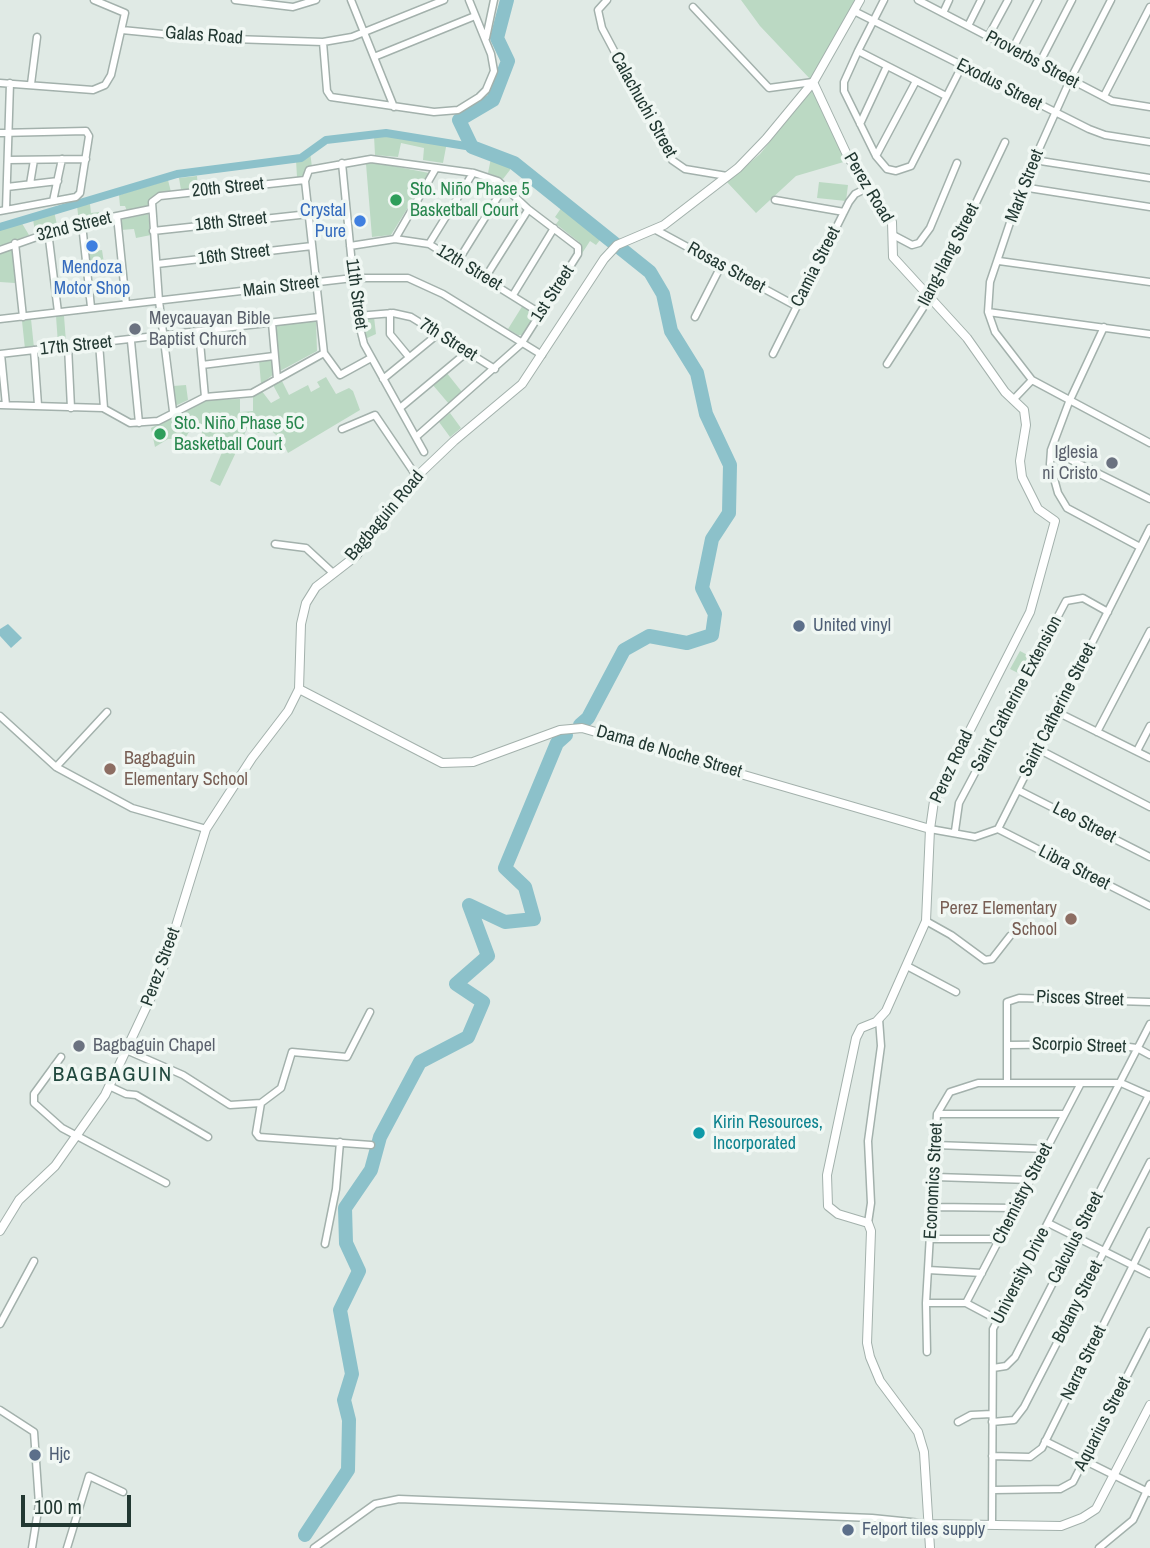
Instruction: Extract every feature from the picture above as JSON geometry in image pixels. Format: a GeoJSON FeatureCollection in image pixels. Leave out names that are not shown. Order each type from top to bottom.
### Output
{"type":"FeatureCollection","features":[{"type":"Feature","properties":{"kind":"street"},"geometry":{"type":"LineString","coordinates":[[0,83],[93,90],[105,85],[111,75],[125,13],[94,0]]}},
{"type":"Feature","properties":{"kind":"street"},"geometry":{"type":"LineString","coordinates":[[235,0],[293,8],[316,0]]}},
{"type":"Feature","properties":{"kind":"street"},"geometry":{"type":"LineString","coordinates":[[351,0],[394,107]]}},
{"type":"Feature","properties":{"kind":"street"},"geometry":{"type":"LineString","coordinates":[[323,42],[329,96],[394,107],[449,112],[480,97],[492,80],[494,71],[486,40],[469,0]]}},
{"type":"Feature","properties":{"kind":"street"},"geometry":{"type":"LineString","coordinates":[[486,40],[494,0]]}},
{"type":"Feature","properties":{"kind":"street","name":"Calachuchi Street"},"geometry":{"type":"LineString","coordinates":[[607,0],[597,12],[601,28],[672,160],[685,169],[727,176]]}},
{"type":"Feature","properties":{"kind":"street","name":"Bagbaguin Road"},"geometry":{"type":"LineString","coordinates":[[206,830],[288,711],[299,689],[302,624],[306,603],[316,587],[356,556],[417,477],[454,441],[522,384],[604,259],[622,242],[656,230],[727,176],[766,139],[813,82],[860,0]]}},
{"type":"Feature","properties":{"kind":"street"},"geometry":{"type":"LineString","coordinates":[[884,0],[844,82],[844,91],[876,156],[887,169],[896,171],[911,166],[962,66]]}},
{"type":"Feature","properties":{"kind":"street","name":"Proverbs Street"},"geometry":{"type":"LineString","coordinates":[[918,0],[1104,96],[1150,107]]}},
{"type":"Feature","properties":{"kind":"street"},"geometry":{"type":"LineString","coordinates":[[943,13],[949,0]]}},
{"type":"Feature","properties":{"kind":"street"},"geometry":{"type":"LineString","coordinates":[[968,26],[981,0]]}},
{"type":"Feature","properties":{"kind":"street"},"geometry":{"type":"LineString","coordinates":[[988,37],[1008,0]]}},
{"type":"Feature","properties":{"kind":"street"},"geometry":{"type":"LineString","coordinates":[[1012,50],[1038,0]]}},
{"type":"Feature","properties":{"kind":"street"},"geometry":{"type":"LineString","coordinates":[[1039,64],[1072,0]]}},
{"type":"Feature","properties":{"kind":"street","name":"Mark Street"},"geometry":{"type":"LineString","coordinates":[[988,312],[988,295],[1022,187],[1070,80],[1111,0]]}},
{"type":"Feature","properties":{"kind":"street","name":"Galas Road"},"geometry":{"type":"LineString","coordinates":[[121,30],[203,38],[323,42],[364,32],[440,1]]}},
{"type":"Feature","properties":{"kind":"street"},"geometry":{"type":"LineString","coordinates":[[693,7],[769,88],[813,82]]}},
{"type":"Feature","properties":{"kind":"street"},"geometry":{"type":"LineString","coordinates":[[1104,96],[1150,7]]}},
{"type":"Feature","properties":{"kind":"street","name":"Exodus Street"},"geometry":{"type":"LineString","coordinates":[[854,11],[1055,114],[1105,135],[1150,142]]}},
{"type":"Feature","properties":{"kind":"street"},"geometry":{"type":"LineString","coordinates":[[374,57],[475,16]]}},
{"type":"Feature","properties":{"kind":"street"},"geometry":{"type":"LineString","coordinates":[[31,85],[37,37]]}},
{"type":"Feature","properties":{"kind":"street"},"geometry":{"type":"LineString","coordinates":[[858,51],[946,96]]}},
{"type":"Feature","properties":{"kind":"street"},"geometry":{"type":"LineString","coordinates":[[860,124],[887,66]]}},
{"type":"Feature","properties":{"kind":"street"},"geometry":{"type":"LineString","coordinates":[[876,156],[916,81]]}},
{"type":"Feature","properties":{"kind":"street","name":"Perez Road"},"geometry":{"type":"LineString","coordinates":[[813,82],[848,157],[892,222],[893,257],[967,338],[1026,416],[1020,461],[1022,477],[1038,509],[1055,521],[1030,612],[940,787],[930,829],[926,921],[890,1004],[879,1019],[861,1028],[856,1038],[827,1175],[828,1206],[838,1214],[868,1223]]}},
{"type":"Feature","properties":{"kind":"street"},"geometry":{"type":"LineString","coordinates":[[0,133],[8,132],[86,131],[89,136],[80,193],[76,197],[3,210],[7,187],[8,132],[10,83]]}},
{"type":"Feature","properties":{"kind":"street","name":"Ilang-Ilang Street"},"geometry":{"type":"LineString","coordinates":[[887,364],[930,297],[1005,142]]}},
{"type":"Feature","properties":{"kind":"street"},"geometry":{"type":"LineString","coordinates":[[53,201],[62,159]]}},
{"type":"Feature","properties":{"kind":"street"},"geometry":{"type":"LineString","coordinates":[[8,160],[86,159]]}},
{"type":"Feature","properties":{"kind":"street","name":"1st Street"},"geometry":{"type":"LineString","coordinates":[[305,180],[309,170],[371,159],[473,173],[498,181],[528,210],[576,244],[579,252],[522,343],[416,437]]}},
{"type":"Feature","properties":{"kind":"street"},"geometry":{"type":"LineString","coordinates":[[30,184],[34,160]]}},
{"type":"Feature","properties":{"kind":"street"},"geometry":{"type":"LineString","coordinates":[[1034,160],[1150,178]]}},
{"type":"Feature","properties":{"kind":"street","name":"11th Street"},"geometry":{"type":"LineString","coordinates":[[342,163],[357,316],[364,344],[424,452]]}},
{"type":"Feature","properties":{"kind":"street"},"geometry":{"type":"LineString","coordinates":[[893,234],[912,245],[919,243],[930,228],[957,163]]}},
{"type":"Feature","properties":{"kind":"street"},"geometry":{"type":"LineString","coordinates":[[395,239],[436,168]]}},
{"type":"Feature","properties":{"kind":"street"},"geometry":{"type":"LineString","coordinates":[[429,244],[473,173]]}},
{"type":"Feature","properties":{"kind":"street"},"geometry":{"type":"LineString","coordinates":[[305,180],[324,353],[341,376],[371,358]]}},
{"type":"Feature","properties":{"kind":"street","name":"20th Street"},"geometry":{"type":"LineString","coordinates":[[151,206],[160,196],[305,180]]}},
{"type":"Feature","properties":{"kind":"street"},"geometry":{"type":"LineString","coordinates":[[7,187],[58,181]]}},
{"type":"Feature","properties":{"kind":"street"},"geometry":{"type":"LineString","coordinates":[[458,261],[504,187]]}},
{"type":"Feature","properties":{"kind":"street"},"geometry":{"type":"LineString","coordinates":[[1022,187],[1150,207]]}},
{"type":"Feature","properties":{"kind":"street","name":"Camia Street"},"geometry":{"type":"LineString","coordinates":[[774,354],[844,212],[855,194],[867,188]]}},
{"type":"Feature","properties":{"kind":"street"},"geometry":{"type":"LineString","coordinates":[[775,200],[844,212]]}},
{"type":"Feature","properties":{"kind":"street"},"geometry":{"type":"LineString","coordinates":[[151,206],[159,301],[173,411]]}},
{"type":"Feature","properties":{"kind":"street","name":"32nd Street"},"geometry":{"type":"LineString","coordinates":[[0,250],[48,232],[151,206]]}},
{"type":"Feature","properties":{"kind":"street"},"geometry":{"type":"LineString","coordinates":[[485,278],[528,210]]}},
{"type":"Feature","properties":{"kind":"street","name":"18th Street"},"geometry":{"type":"LineString","coordinates":[[153,231],[309,214]]}},
{"type":"Feature","properties":{"kind":"street"},"geometry":{"type":"LineString","coordinates":[[117,216],[126,304]]}},
{"type":"Feature","properties":{"kind":"street"},"geometry":{"type":"LineString","coordinates":[[82,224],[91,307]]}},
{"type":"Feature","properties":{"kind":"street"},"geometry":{"type":"LineString","coordinates":[[513,295],[554,228]]}},
{"type":"Feature","properties":{"kind":"street","name":"Rosas Street"},"geometry":{"type":"LineString","coordinates":[[656,230],[796,306]]}},
{"type":"Feature","properties":{"kind":"street"},"geometry":{"type":"LineString","coordinates":[[48,232],[58,312]]}},
{"type":"Feature","properties":{"kind":"street","name":"12th Street"},"geometry":{"type":"LineString","coordinates":[[350,246],[395,239],[429,244],[540,313]]}},
{"type":"Feature","properties":{"kind":"street"},"geometry":{"type":"LineString","coordinates":[[15,243],[23,317]]}},
{"type":"Feature","properties":{"kind":"street","name":"16th Street"},"geometry":{"type":"LineString","coordinates":[[157,264],[312,246]]}},
{"type":"Feature","properties":{"kind":"street"},"geometry":{"type":"LineString","coordinates":[[999,261],[1150,282]]}},
{"type":"Feature","properties":{"kind":"street"},"geometry":{"type":"LineString","coordinates":[[695,317],[721,266]]}},
{"type":"Feature","properties":{"kind":"street","name":"Main Street"},"geometry":{"type":"LineString","coordinates":[[0,319],[353,278],[408,278],[425,285],[542,355]]}},
{"type":"Feature","properties":{"kind":"street"},"geometry":{"type":"LineString","coordinates":[[1150,334],[988,312],[995,332],[1032,380],[1150,443]]}},
{"type":"Feature","properties":{"kind":"street"},"geometry":{"type":"LineString","coordinates":[[390,313],[390,334],[409,357]]}},
{"type":"Feature","properties":{"kind":"street","name":"7th Street"},"geometry":{"type":"LineString","coordinates":[[357,316],[390,313],[411,317],[495,369]]}},
{"type":"Feature","properties":{"kind":"street","name":"17th Street"},"geometry":{"type":"LineString","coordinates":[[1,354],[131,341],[319,317]]}},
{"type":"Feature","properties":{"kind":"street"},"geometry":{"type":"LineString","coordinates":[[272,323],[277,379]]}},
{"type":"Feature","properties":{"kind":"street"},"geometry":{"type":"LineString","coordinates":[[1104,327],[1069,402],[1051,450],[1055,485],[1067,508],[1140,547]]}},
{"type":"Feature","properties":{"kind":"street"},"geometry":{"type":"LineString","coordinates":[[199,331],[205,397]]}},
{"type":"Feature","properties":{"kind":"street"},"geometry":{"type":"LineString","coordinates":[[383,379],[438,334]]}},
{"type":"Feature","properties":{"kind":"street"},"geometry":{"type":"LineString","coordinates":[[131,341],[139,424]]}},
{"type":"Feature","properties":{"kind":"street"},"geometry":{"type":"LineString","coordinates":[[99,343],[104,408]]}},
{"type":"Feature","properties":{"kind":"street"},"geometry":{"type":"LineString","coordinates":[[68,346],[71,408]]}},
{"type":"Feature","properties":{"kind":"street"},"geometry":{"type":"LineString","coordinates":[[34,350],[38,405]]}},
{"type":"Feature","properties":{"kind":"street"},"geometry":{"type":"LineString","coordinates":[[1,354],[3,405],[104,408],[130,423],[139,424],[158,421],[205,397],[252,393],[324,353]]}},
{"type":"Feature","properties":{"kind":"street"},"geometry":{"type":"LineString","coordinates":[[400,408],[466,353]]}},
{"type":"Feature","properties":{"kind":"street"},"geometry":{"type":"LineString","coordinates":[[202,365],[274,356]]}},
{"type":"Feature","properties":{"kind":"street"},"geometry":{"type":"LineString","coordinates":[[1013,401],[1032,380]]}},
{"type":"Feature","properties":{"kind":"street"},"geometry":{"type":"LineString","coordinates":[[342,429],[371,415],[379,418],[417,477]]}},
{"type":"Feature","properties":{"kind":"street"},"geometry":{"type":"LineString","coordinates":[[1051,450],[1150,499]]}},
{"type":"Feature","properties":{"kind":"street","name":"Saint Catherine Street"},"geometry":{"type":"LineString","coordinates":[[998,829],[1150,528]]}},
{"type":"Feature","properties":{"kind":"street"},"geometry":{"type":"LineString","coordinates":[[275,544],[306,548],[333,573]]}},
{"type":"Feature","properties":{"kind":"street","name":"Saint Catherine Extension"},"geometry":{"type":"LineString","coordinates":[[955,831],[959,803],[1066,601],[1083,598],[1108,612]]}},
{"type":"Feature","properties":{"kind":"street"},"geometry":{"type":"LineString","coordinates":[[1097,733],[1150,631]]}},
{"type":"Feature","properties":{"kind":"street","name":"Dama de Noche Street"},"geometry":{"type":"LineString","coordinates":[[299,689],[442,763],[472,762],[559,730],[582,728],[930,829]]}},
{"type":"Feature","properties":{"kind":"street"},"geometry":{"type":"LineString","coordinates":[[55,767],[107,712]]}},
{"type":"Feature","properties":{"kind":"street"},"geometry":{"type":"LineString","coordinates":[[1057,712],[1150,758]]}},
{"type":"Feature","properties":{"kind":"street"},"geometry":{"type":"LineString","coordinates":[[0,716],[55,767],[132,808],[206,830]]}},
{"type":"Feature","properties":{"kind":"street"},"geometry":{"type":"LineString","coordinates":[[1137,751],[1150,726]]}},
{"type":"Feature","properties":{"kind":"street"},"geometry":{"type":"LineString","coordinates":[[1038,749],[1150,807]]}},
{"type":"Feature","properties":{"kind":"street","name":"Leo Street"},"geometry":{"type":"LineString","coordinates":[[1018,790],[1150,857]]}},
{"type":"Feature","properties":{"kind":"street"},"geometry":{"type":"LineString","coordinates":[[930,829],[955,831],[975,837],[998,829]]}},
{"type":"Feature","properties":{"kind":"street","name":"Libra Street"},"geometry":{"type":"LineString","coordinates":[[998,829],[1150,906]]}},
{"type":"Feature","properties":{"kind":"street","name":"Perez Street"},"geometry":{"type":"LineString","coordinates":[[0,1231],[3,1217],[55,1166],[109,1086],[160,978],[206,830]]}},
{"type":"Feature","properties":{"kind":"street"},"geometry":{"type":"LineString","coordinates":[[926,921],[985,960],[992,959],[1010,936]]}},
{"type":"Feature","properties":{"kind":"street"},"geometry":{"type":"LineString","coordinates":[[907,966],[956,992]]}},
{"type":"Feature","properties":{"kind":"street","name":"Pisces Street"},"geometry":{"type":"LineString","coordinates":[[1007,1083],[1007,1002],[1019,998],[1150,1002]]}},
{"type":"Feature","properties":{"kind":"street"},"geometry":{"type":"LineString","coordinates":[[126,1050],[183,1075],[230,1105],[261,1103],[281,1088],[292,1052],[347,1058],[370,1012]]}},
{"type":"Feature","properties":{"kind":"street"},"geometry":{"type":"LineString","coordinates":[[879,1019],[881,1046],[868,1141],[872,1203],[868,1223],[871,1236],[867,1343],[880,1381],[918,1432],[924,1452],[931,1524],[930,1548]]}},
{"type":"Feature","properties":{"kind":"street","name":"University Drive"},"geometry":{"type":"LineString","coordinates":[[992,1525],[993,1329],[1150,1024]]}},
{"type":"Feature","properties":{"kind":"street","name":"Scorpio Street"},"geometry":{"type":"LineString","coordinates":[[1007,1045],[1105,1044],[1137,1048],[1150,1055]]}},
{"type":"Feature","properties":{"kind":"street"},"geometry":{"type":"LineString","coordinates":[[61,1057],[32,1100],[62,1128],[166,1183]]}},
{"type":"Feature","properties":{"kind":"street","name":"Economics Street"},"geometry":{"type":"LineString","coordinates":[[927,1352],[926,1303],[932,1239],[937,1114],[950,1092],[978,1083],[1121,1083],[1150,1095]]}},
{"type":"Feature","properties":{"kind":"street","name":"Chemistry Street"},"geometry":{"type":"LineString","coordinates":[[966,1304],[1080,1085]]}},
{"type":"Feature","properties":{"kind":"street"},"geometry":{"type":"LineString","coordinates":[[109,1086],[126,1094],[136,1095],[208,1137]]}},
{"type":"Feature","properties":{"kind":"street","name":"Calculus Street"},"geometry":{"type":"LineString","coordinates":[[993,1368],[1006,1366],[1015,1357],[1150,1095]]}},
{"type":"Feature","properties":{"kind":"street"},"geometry":{"type":"LineString","coordinates":[[261,1103],[256,1133],[259,1138],[371,1145]]}},
{"type":"Feature","properties":{"kind":"street"},"geometry":{"type":"LineString","coordinates":[[937,1114],[1065,1114]]}},
{"type":"Feature","properties":{"kind":"street"},"geometry":{"type":"LineString","coordinates":[[325,1244],[336,1189],[340,1142]]}},
{"type":"Feature","properties":{"kind":"street"},"geometry":{"type":"LineString","coordinates":[[935,1145],[1046,1149]]}},
{"type":"Feature","properties":{"kind":"street","name":"Botany Street"},"geometry":{"type":"LineString","coordinates":[[958,1422],[971,1415],[1014,1420],[1024,1407],[1150,1162]]}},
{"type":"Feature","properties":{"kind":"street"},"geometry":{"type":"LineString","coordinates":[[935,1177],[1031,1180]]}},
{"type":"Feature","properties":{"kind":"street"},"geometry":{"type":"LineString","coordinates":[[933,1207],[1016,1208]]}},
{"type":"Feature","properties":{"kind":"street"},"geometry":{"type":"LineString","coordinates":[[1048,1223],[1150,1274]]}},
{"type":"Feature","properties":{"kind":"street","name":"Narra Street"},"geometry":{"type":"LineString","coordinates":[[1045,1441],[1150,1231]]}},
{"type":"Feature","properties":{"kind":"street"},"geometry":{"type":"LineString","coordinates":[[932,1239],[1000,1240]]}},
{"type":"Feature","properties":{"kind":"street"},"geometry":{"type":"LineString","coordinates":[[0,1324],[34,1261]]}},
{"type":"Feature","properties":{"kind":"street"},"geometry":{"type":"LineString","coordinates":[[928,1270],[982,1273]]}},
{"type":"Feature","properties":{"kind":"street"},"geometry":{"type":"LineString","coordinates":[[926,1303],[966,1304],[998,1320]]}},
{"type":"Feature","properties":{"kind":"street","name":"Aquarius Street"},"geometry":{"type":"LineString","coordinates":[[994,1490],[1067,1488],[1085,1459],[1150,1331]]}},
{"type":"Feature","properties":{"kind":"street"},"geometry":{"type":"LineString","coordinates":[[314,1548],[375,1504],[399,1499],[862,1518],[931,1524],[1061,1526],[1096,1509],[1150,1405]]}},
{"type":"Feature","properties":{"kind":"street"},"geometry":{"type":"LineString","coordinates":[[0,1410],[34,1432],[39,1504],[32,1548]]}},
{"type":"Feature","properties":{"kind":"street"},"geometry":{"type":"LineString","coordinates":[[992,1456],[1030,1457],[1037,1454],[1045,1441],[1149,1489],[1133,1520],[1099,1548]]}},
{"type":"Feature","properties":{"kind":"street"},"geometry":{"type":"LineString","coordinates":[[67,1548],[89,1476],[123,1492]]}},
{"type":"Feature","properties":{"kind":"green space"},"geometry":{"type":"Polygon","coordinates":[[[741,0],[855,0],[811,80],[760,26],[741,0]]]}},
{"type":"Feature","properties":{"kind":"green space"},"geometry":{"type":"Polygon","coordinates":[[[813,89],[847,161],[796,176],[756,213],[727,182],[760,154],[813,89]]]}},
{"type":"Feature","properties":{"kind":"green space"},"geometry":{"type":"Polygon","coordinates":[[[387,134],[447,142],[443,163],[423,160],[424,148],[401,143],[398,157],[375,155],[374,136],[387,134]]]}},
{"type":"Feature","properties":{"kind":"green space"},"geometry":{"type":"Polygon","coordinates":[[[310,152],[312,167],[304,177],[297,177],[296,160],[310,152]]]}},
{"type":"Feature","properties":{"kind":"green space"},"geometry":{"type":"Polygon","coordinates":[[[491,158],[513,166],[503,179],[488,173],[491,158]]]}},
{"type":"Feature","properties":{"kind":"green space"},"geometry":{"type":"Polygon","coordinates":[[[372,162],[429,173],[391,235],[372,237],[366,164],[372,162]]]}},
{"type":"Feature","properties":{"kind":"green space"},"geometry":{"type":"Polygon","coordinates":[[[197,176],[198,188],[181,190],[179,178],[197,176]]]}},
{"type":"Feature","properties":{"kind":"green space"},"geometry":{"type":"Polygon","coordinates":[[[168,180],[171,192],[150,201],[149,207],[127,211],[125,206],[120,206],[119,195],[168,180]]]}},
{"type":"Feature","properties":{"kind":"green space"},"geometry":{"type":"Polygon","coordinates":[[[819,182],[848,185],[846,201],[817,198],[819,182]]]}},
{"type":"Feature","properties":{"kind":"green space"},"geometry":{"type":"Polygon","coordinates":[[[90,204],[91,213],[99,212],[99,216],[79,222],[77,206],[90,204]]]}},
{"type":"Feature","properties":{"kind":"green space"},"geometry":{"type":"Polygon","coordinates":[[[564,204],[611,242],[607,245],[600,240],[596,245],[590,241],[581,255],[579,242],[556,224],[559,220],[555,217],[564,204]]]}},
{"type":"Feature","properties":{"kind":"green space"},"geometry":{"type":"Polygon","coordinates":[[[54,211],[57,225],[35,232],[33,219],[54,211]]]}},
{"type":"Feature","properties":{"kind":"green space"},"geometry":{"type":"Polygon","coordinates":[[[148,214],[151,235],[136,238],[134,229],[121,230],[119,220],[148,214]]]}},
{"type":"Feature","properties":{"kind":"green space"},"geometry":{"type":"Polygon","coordinates":[[[20,220],[29,235],[0,247],[0,226],[20,220]]]}},
{"type":"Feature","properties":{"kind":"green space"},"geometry":{"type":"Polygon","coordinates":[[[13,247],[15,283],[0,282],[0,253],[13,247]]]}},
{"type":"Feature","properties":{"kind":"green space"},"geometry":{"type":"Polygon","coordinates":[[[102,250],[104,263],[90,265],[88,252],[102,250]]]}},
{"type":"Feature","properties":{"kind":"green space"},"geometry":{"type":"Polygon","coordinates":[[[523,305],[536,314],[523,335],[518,335],[508,329],[523,305]]]}},
{"type":"Feature","properties":{"kind":"green space"},"geometry":{"type":"Polygon","coordinates":[[[56,316],[64,316],[66,342],[58,344],[56,316]]]}},
{"type":"Feature","properties":{"kind":"green space"},"geometry":{"type":"Polygon","coordinates":[[[374,317],[376,334],[365,339],[360,318],[374,317]]]}},
{"type":"Feature","properties":{"kind":"green space"},"geometry":{"type":"Polygon","coordinates":[[[31,319],[34,348],[25,349],[22,321],[31,319]]]}},
{"type":"Feature","properties":{"kind":"green space"},"geometry":{"type":"Polygon","coordinates":[[[316,320],[317,351],[280,371],[275,328],[278,324],[316,320]]]}},
{"type":"Feature","properties":{"kind":"green space"},"geometry":{"type":"Polygon","coordinates":[[[272,359],[274,374],[261,384],[259,360],[272,359]]]}},
{"type":"Feature","properties":{"kind":"green space"},"geometry":{"type":"Polygon","coordinates":[[[446,372],[462,392],[449,404],[432,384],[446,372]]]}},
{"type":"Feature","properties":{"kind":"green space"},"geometry":{"type":"Polygon","coordinates":[[[326,377],[336,394],[349,388],[353,391],[360,410],[288,453],[282,441],[271,430],[258,433],[247,429],[220,486],[210,481],[223,450],[199,439],[205,426],[195,421],[185,439],[168,439],[155,447],[151,428],[205,400],[240,399],[240,412],[253,411],[253,397],[261,390],[271,403],[280,398],[273,385],[281,379],[289,395],[308,385],[311,392],[320,387],[317,382],[326,377]]]}},
{"type":"Feature","properties":{"kind":"green space"},"geometry":{"type":"Polygon","coordinates":[[[186,385],[188,400],[175,406],[173,386],[186,385]]]}},
{"type":"Feature","properties":{"kind":"green space"},"geometry":{"type":"Polygon","coordinates":[[[450,413],[461,428],[450,437],[439,422],[450,413]]]}},
{"type":"Feature","properties":{"kind":"green space"},"geometry":{"type":"Polygon","coordinates":[[[1020,651],[1033,658],[1024,676],[1010,669],[1020,651]]]}},
{"type":"Feature","properties":{"kind":"water"},"geometry":{"type":"Polygon","coordinates":[[[8,624],[22,638],[11,648],[0,636],[0,629],[8,624]]]}},
{"type":"Feature","properties":{"kind":"waterway"},"geometry":{"type":"LineString","coordinates":[[507,0],[497,38],[508,61],[493,100],[459,120],[472,147],[514,163],[650,272],[663,294],[671,331],[697,373],[706,414],[730,465],[729,513],[712,539],[702,588],[715,614],[712,635],[687,643],[649,636],[624,650],[588,718],[580,725]]}},
{"type":"Feature","properties":{"kind":"waterway"},"geometry":{"type":"LineString","coordinates":[[0,227],[177,174],[301,158],[326,140],[386,133],[472,147]]}},
{"type":"Feature","properties":{"kind":"waterway"},"geometry":{"type":"LineString","coordinates":[[305,1535],[348,1470],[349,1420],[344,1400],[352,1374],[340,1310],[359,1271],[346,1243],[345,1208],[371,1170],[380,1137],[420,1062],[468,1037],[483,1002],[456,984],[488,956],[469,905],[505,922],[534,919],[525,887],[505,868],[557,743],[566,735]]}},
{"type":"Feature","properties":{"kind":"place","name":"Sto. Niño Phase 5 Basketball Court"},"geometry":{"type":"Point","coordinates":[396,200]}},
{"type":"Feature","properties":{"kind":"place","name":"Crystal Pure"},"geometry":{"type":"Point","coordinates":[360,221]}},
{"type":"Feature","properties":{"kind":"place","name":"Mendoza Motor Shop"},"geometry":{"type":"Point","coordinates":[92,246]}},
{"type":"Feature","properties":{"kind":"place","name":"Meycauayan Bible Baptist Church"},"geometry":{"type":"Point","coordinates":[135,329]}},
{"type":"Feature","properties":{"kind":"place","name":"Sto. Niño Phase 5C Basketball Court"},"geometry":{"type":"Point","coordinates":[160,434]}},
{"type":"Feature","properties":{"kind":"place","name":"Iglesia ni Cristo"},"geometry":{"type":"Point","coordinates":[1112,463]}},
{"type":"Feature","properties":{"kind":"place","name":"United vinyl"},"geometry":{"type":"Point","coordinates":[799,626]}},
{"type":"Feature","properties":{"kind":"place","name":"Bagbaguin Elementary School"},"geometry":{"type":"Point","coordinates":[110,769]}},
{"type":"Feature","properties":{"kind":"place","name":"Perez Elementary School"},"geometry":{"type":"Point","coordinates":[1071,919]}},
{"type":"Feature","properties":{"kind":"place","name":"Bagbaguin Chapel"},"geometry":{"type":"Point","coordinates":[79,1046]}},
{"type":"Feature","properties":{"kind":"place","name":"Kirin Resources, Incorporated"},"geometry":{"type":"Point","coordinates":[699,1133]}},
{"type":"Feature","properties":{"kind":"place","name":"Hjc"},"geometry":{"type":"Point","coordinates":[35,1455]}},
{"type":"Feature","properties":{"kind":"place","name":"Felport tiles supply"},"geometry":{"type":"Point","coordinates":[848,1530]}},
{"type":"Feature","properties":{"kind":"district","name":"BAGBAGUIN"},"geometry":{"type":"Point","coordinates":[113,1075]}}]}
